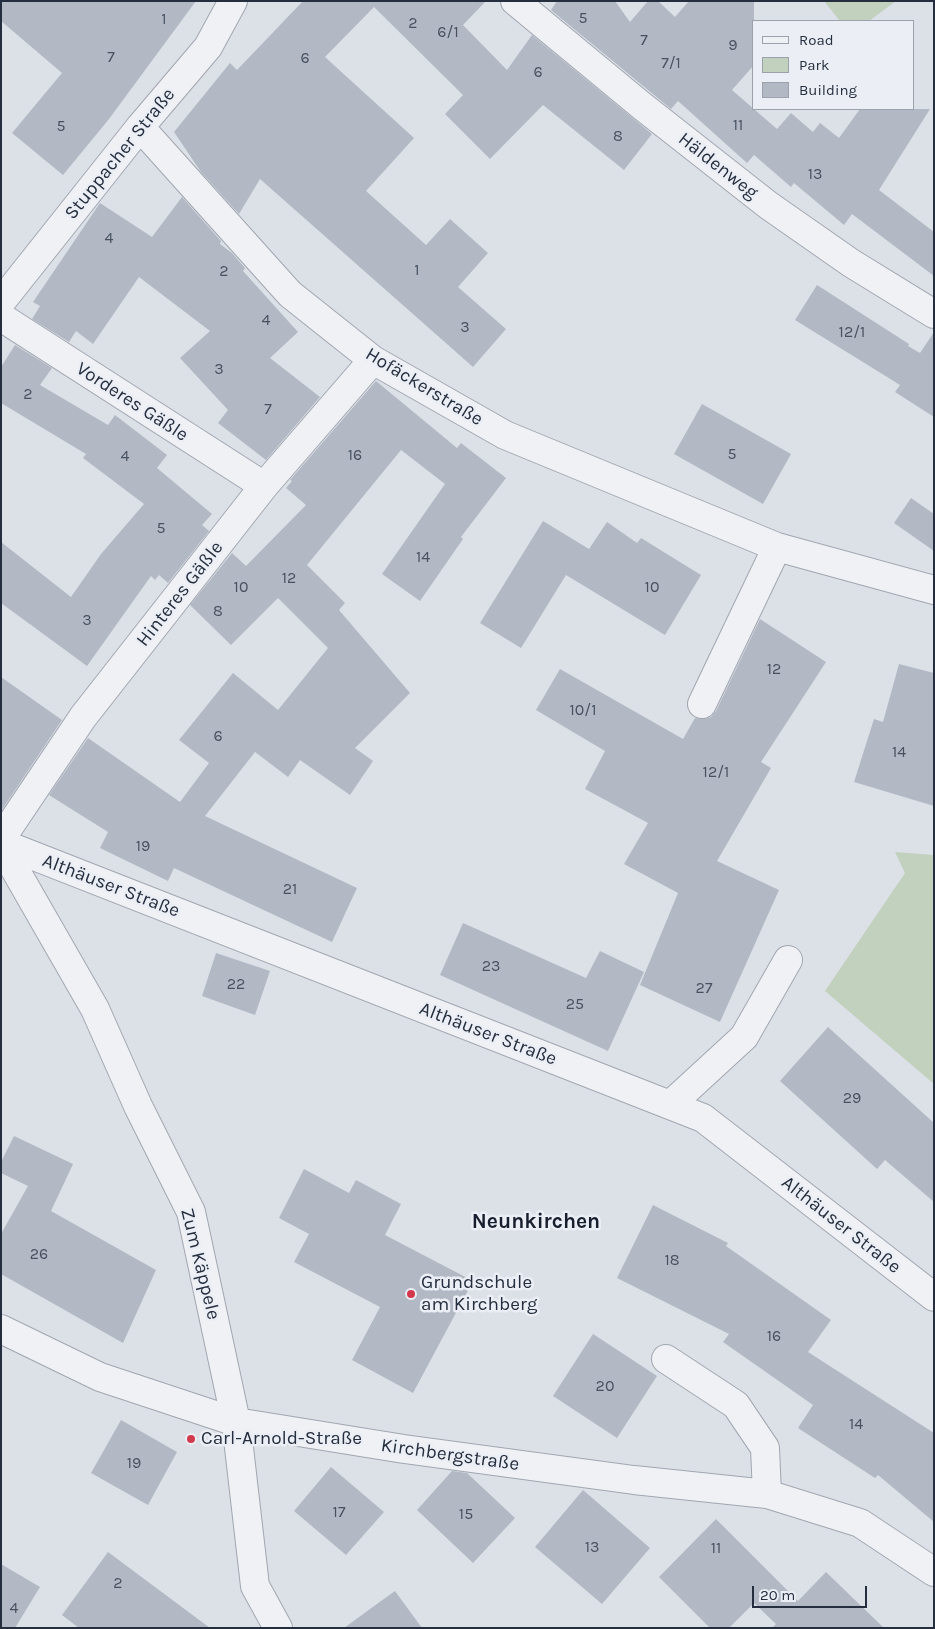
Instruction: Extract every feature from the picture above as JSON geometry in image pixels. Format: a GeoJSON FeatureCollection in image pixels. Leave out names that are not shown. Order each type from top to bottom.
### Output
{"type":"FeatureCollection","features":[{"type":"Feature","properties":{"kind":"street","name":"Stuppacher Straße"},"geometry":{"type":"LineString","coordinates":[[1,302],[140,127],[208,47],[233,1]]}},
{"type":"Feature","properties":{"kind":"street","name":"Häldenweg"},"geometry":{"type":"LineString","coordinates":[[515,1],[642,106],[768,205],[851,262],[934,314]]}},
{"type":"Feature","properties":{"kind":"street","name":"Hofäckerstraße"},"geometry":{"type":"LineString","coordinates":[[140,127],[290,294],[373,360],[505,435],[777,546],[934,590]]}},
{"type":"Feature","properties":{"kind":"street","name":"Vorderes Gäßle"},"geometry":{"type":"LineString","coordinates":[[1,318],[264,486]]}},
{"type":"Feature","properties":{"kind":"street","name":"Hinteres Gäßle"},"geometry":{"type":"LineString","coordinates":[[1,842],[83,717],[264,486],[373,360]]}},
{"type":"Feature","properties":{"kind":"street"},"geometry":{"type":"LineString","coordinates":[[702,704],[777,546]]}},
{"type":"Feature","properties":{"kind":"street","name":"Althäuser Straße"},"geometry":{"type":"LineString","coordinates":[[1,842],[703,1118],[934,1297]]}},
{"type":"Feature","properties":{"kind":"street","name":"Zum Käppele"},"geometry":{"type":"LineString","coordinates":[[1,842],[95,1009],[138,1106],[191,1212],[236,1422],[255,1586],[278,1628]]}},
{"type":"Feature","properties":{"kind":"street"},"geometry":{"type":"LineString","coordinates":[[670,1105],[744,1037],[788,960]]}},
{"type":"Feature","properties":{"kind":"street","name":"Kirchbergstraße"},"geometry":{"type":"LineString","coordinates":[[1,1329],[100,1377],[236,1422],[404,1449],[624,1479],[767,1494],[860,1523],[934,1572]]}},
{"type":"Feature","properties":{"kind":"street"},"geometry":{"type":"LineString","coordinates":[[666,1359],[736,1405],[765,1448],[767,1494]]}},
{"type":"Feature","properties":{"kind":"green space"},"geometry":{"type":"Polygon","coordinates":[[[824,1],[896,1],[870,20],[839,20],[824,1]]]}},
{"type":"Feature","properties":{"kind":"green space"},"geometry":{"type":"Polygon","coordinates":[[[895,852],[934,855],[934,1084],[825,991],[905,873],[895,852]]]}},
{"type":"Feature","properties":{"kind":"building"},"geometry":{"type":"Polygon","coordinates":[[[1,1],[196,1],[109,119],[63,175],[12,133],[62,73],[1,21],[1,1]]]}},
{"type":"Feature","properties":{"kind":"building"},"geometry":{"type":"Polygon","coordinates":[[[303,1],[486,1],[463,25],[507,70],[532,35],[652,134],[624,170],[543,105],[490,159],[445,114],[463,95],[374,7],[325,57],[414,138],[366,191],[426,245],[450,219],[488,253],[458,287],[506,329],[473,367],[260,179],[239,214],[201,172],[174,132],[230,63],[237,70],[303,1]]]}},
{"type":"Feature","properties":{"kind":"building"},"geometry":{"type":"Polygon","coordinates":[[[557,1],[615,1],[630,22],[648,1],[658,1],[675,17],[689,1],[754,1],[752,67],[732,90],[752,107],[752,110],[755,110],[777,129],[791,113],[813,132],[820,123],[839,138],[859,110],[930,109],[879,190],[934,232],[934,276],[852,214],[844,225],[794,183],[791,187],[754,155],[747,163],[678,101],[671,109],[551,10],[557,1]]]}},
{"type":"Feature","properties":{"kind":"building"},"geometry":{"type":"Polygon","coordinates":[[[182,197],[221,241],[220,244],[232,253],[245,268],[243,271],[298,332],[270,358],[320,397],[266,460],[218,423],[228,410],[180,358],[210,331],[139,277],[93,344],[76,331],[69,342],[32,319],[40,306],[33,302],[100,203],[152,237],[182,197]]]}},
{"type":"Feature","properties":{"kind":"building"},"geometry":{"type":"Polygon","coordinates":[[[817,285],[920,353],[934,332],[934,417],[895,392],[900,385],[795,320],[817,285]]]}},
{"type":"Feature","properties":{"kind":"building"},"geometry":{"type":"Polygon","coordinates":[[[15,345],[52,368],[40,385],[108,425],[115,415],[167,455],[157,468],[212,514],[202,525],[209,531],[168,583],[159,575],[155,580],[151,576],[87,666],[1,603],[1,542],[71,597],[101,554],[144,504],[83,458],[86,454],[1,403],[1,367],[15,345]]]}},
{"type":"Feature","properties":{"kind":"building"},"geometry":{"type":"Polygon","coordinates":[[[376,381],[457,448],[461,443],[506,478],[461,537],[463,539],[420,601],[382,574],[445,484],[401,450],[307,565],[345,603],[339,610],[410,693],[355,748],[373,761],[350,795],[300,760],[288,777],[255,752],[205,816],[357,888],[332,942],[174,868],[168,881],[100,848],[108,832],[49,795],[88,738],[180,802],[209,763],[179,740],[233,673],[278,710],[328,648],[278,598],[231,645],[190,605],[232,553],[246,566],[306,505],[286,488],[292,481],[290,480],[376,381]]]}},
{"type":"Feature","properties":{"kind":"building"},"geometry":{"type":"Polygon","coordinates":[[[702,404],[791,454],[763,504],[674,454],[702,404]]]}},
{"type":"Feature","properties":{"kind":"building"},"geometry":{"type":"Polygon","coordinates":[[[911,498],[934,514],[934,551],[894,523],[911,498]]]}},
{"type":"Feature","properties":{"kind":"building"},"geometry":{"type":"Polygon","coordinates":[[[543,521],[589,549],[607,522],[637,543],[641,538],[701,575],[665,635],[566,575],[521,648],[480,623],[543,521]]]}},
{"type":"Feature","properties":{"kind":"building"},"geometry":{"type":"Polygon","coordinates":[[[760,619],[826,662],[761,762],[771,768],[717,861],[779,890],[720,1022],[640,985],[678,893],[624,864],[648,823],[585,789],[605,751],[536,710],[560,669],[683,739],[695,718],[704,719],[711,717],[716,711],[760,619]]]}},
{"type":"Feature","properties":{"kind":"building"},"geometry":{"type":"Polygon","coordinates":[[[899,664],[934,673],[934,806],[854,782],[874,719],[883,722],[899,664]]]}},
{"type":"Feature","properties":{"kind":"building"},"geometry":{"type":"Polygon","coordinates":[[[1,677],[62,720],[1,811],[1,677]]]}},
{"type":"Feature","properties":{"kind":"building"},"geometry":{"type":"Polygon","coordinates":[[[463,923],[586,978],[600,951],[644,972],[608,1051],[440,975],[463,923]]]}},
{"type":"Feature","properties":{"kind":"building"},"geometry":{"type":"Polygon","coordinates":[[[216,953],[270,971],[255,1015],[202,996],[216,953]]]}},
{"type":"Feature","properties":{"kind":"building"},"geometry":{"type":"Polygon","coordinates":[[[828,1027],[934,1123],[934,1202],[885,1160],[877,1169],[780,1081],[828,1027]]]}},
{"type":"Feature","properties":{"kind":"building"},"geometry":{"type":"Polygon","coordinates":[[[14,1136],[73,1164],[51,1211],[156,1270],[123,1343],[1,1274],[1,1234],[28,1186],[1,1173],[1,1162],[14,1136]]]}},
{"type":"Feature","properties":{"kind":"building","name":"Grundschule am Kirchberg"},"geometry":{"type":"Polygon","coordinates":[[[304,1169],[349,1193],[356,1180],[401,1204],[385,1235],[473,1281],[413,1393],[352,1360],[380,1307],[294,1262],[309,1234],[279,1218],[304,1169]]]}},
{"type":"Feature","properties":{"kind":"building"},"geometry":{"type":"Polygon","coordinates":[[[653,1205],[728,1243],[726,1246],[831,1320],[808,1352],[934,1433],[934,1522],[878,1475],[875,1478],[798,1428],[813,1405],[723,1342],[729,1334],[617,1278],[653,1205]]]}},
{"type":"Feature","properties":{"kind":"building"},"geometry":{"type":"Polygon","coordinates":[[[593,1334],[657,1376],[617,1438],[553,1396],[593,1334]]]}},
{"type":"Feature","properties":{"kind":"building"},"geometry":{"type":"Polygon","coordinates":[[[121,1420],[177,1452],[148,1505],[91,1473],[121,1420]]]}},
{"type":"Feature","properties":{"kind":"building"},"geometry":{"type":"Polygon","coordinates":[[[331,1467],[384,1512],[346,1555],[294,1511],[331,1467]]]}},
{"type":"Feature","properties":{"kind":"building"},"geometry":{"type":"Polygon","coordinates":[[[452,1471],[467,1473],[515,1518],[473,1563],[417,1510],[452,1471]]]}},
{"type":"Feature","properties":{"kind":"building"},"geometry":{"type":"Polygon","coordinates":[[[583,1490],[650,1548],[602,1604],[535,1547],[583,1490]]]}},
{"type":"Feature","properties":{"kind":"building"},"geometry":{"type":"Polygon","coordinates":[[[716,1519],[798,1601],[826,1572],[884,1628],[772,1628],[776,1624],[754,1603],[729,1628],[710,1628],[659,1577],[716,1519]]]}},
{"type":"Feature","properties":{"kind":"building"},"geometry":{"type":"Polygon","coordinates":[[[108,1552],[210,1628],[79,1628],[62,1615],[108,1552]]]}},
{"type":"Feature","properties":{"kind":"building"},"geometry":{"type":"Polygon","coordinates":[[[1,1564],[40,1587],[15,1628],[1,1628],[1,1564]]]}},
{"type":"Feature","properties":{"kind":"building"},"geometry":{"type":"Polygon","coordinates":[[[395,1591],[422,1628],[344,1628],[381,1601],[395,1591]]]}},
{"type":"Feature","properties":{"kind":"place","name":"Grundschule am Kirchberg"},"geometry":{"type":"Point","coordinates":[411,1294]}},
{"type":"Feature","properties":{"kind":"place","name":"Carl-Arnold-Straße"},"geometry":{"type":"Point","coordinates":[191,1439]}},
{"type":"Feature","properties":{"kind":"district","name":"Neunkirchen"},"geometry":{"type":"Point","coordinates":[536,1222]}}]}
